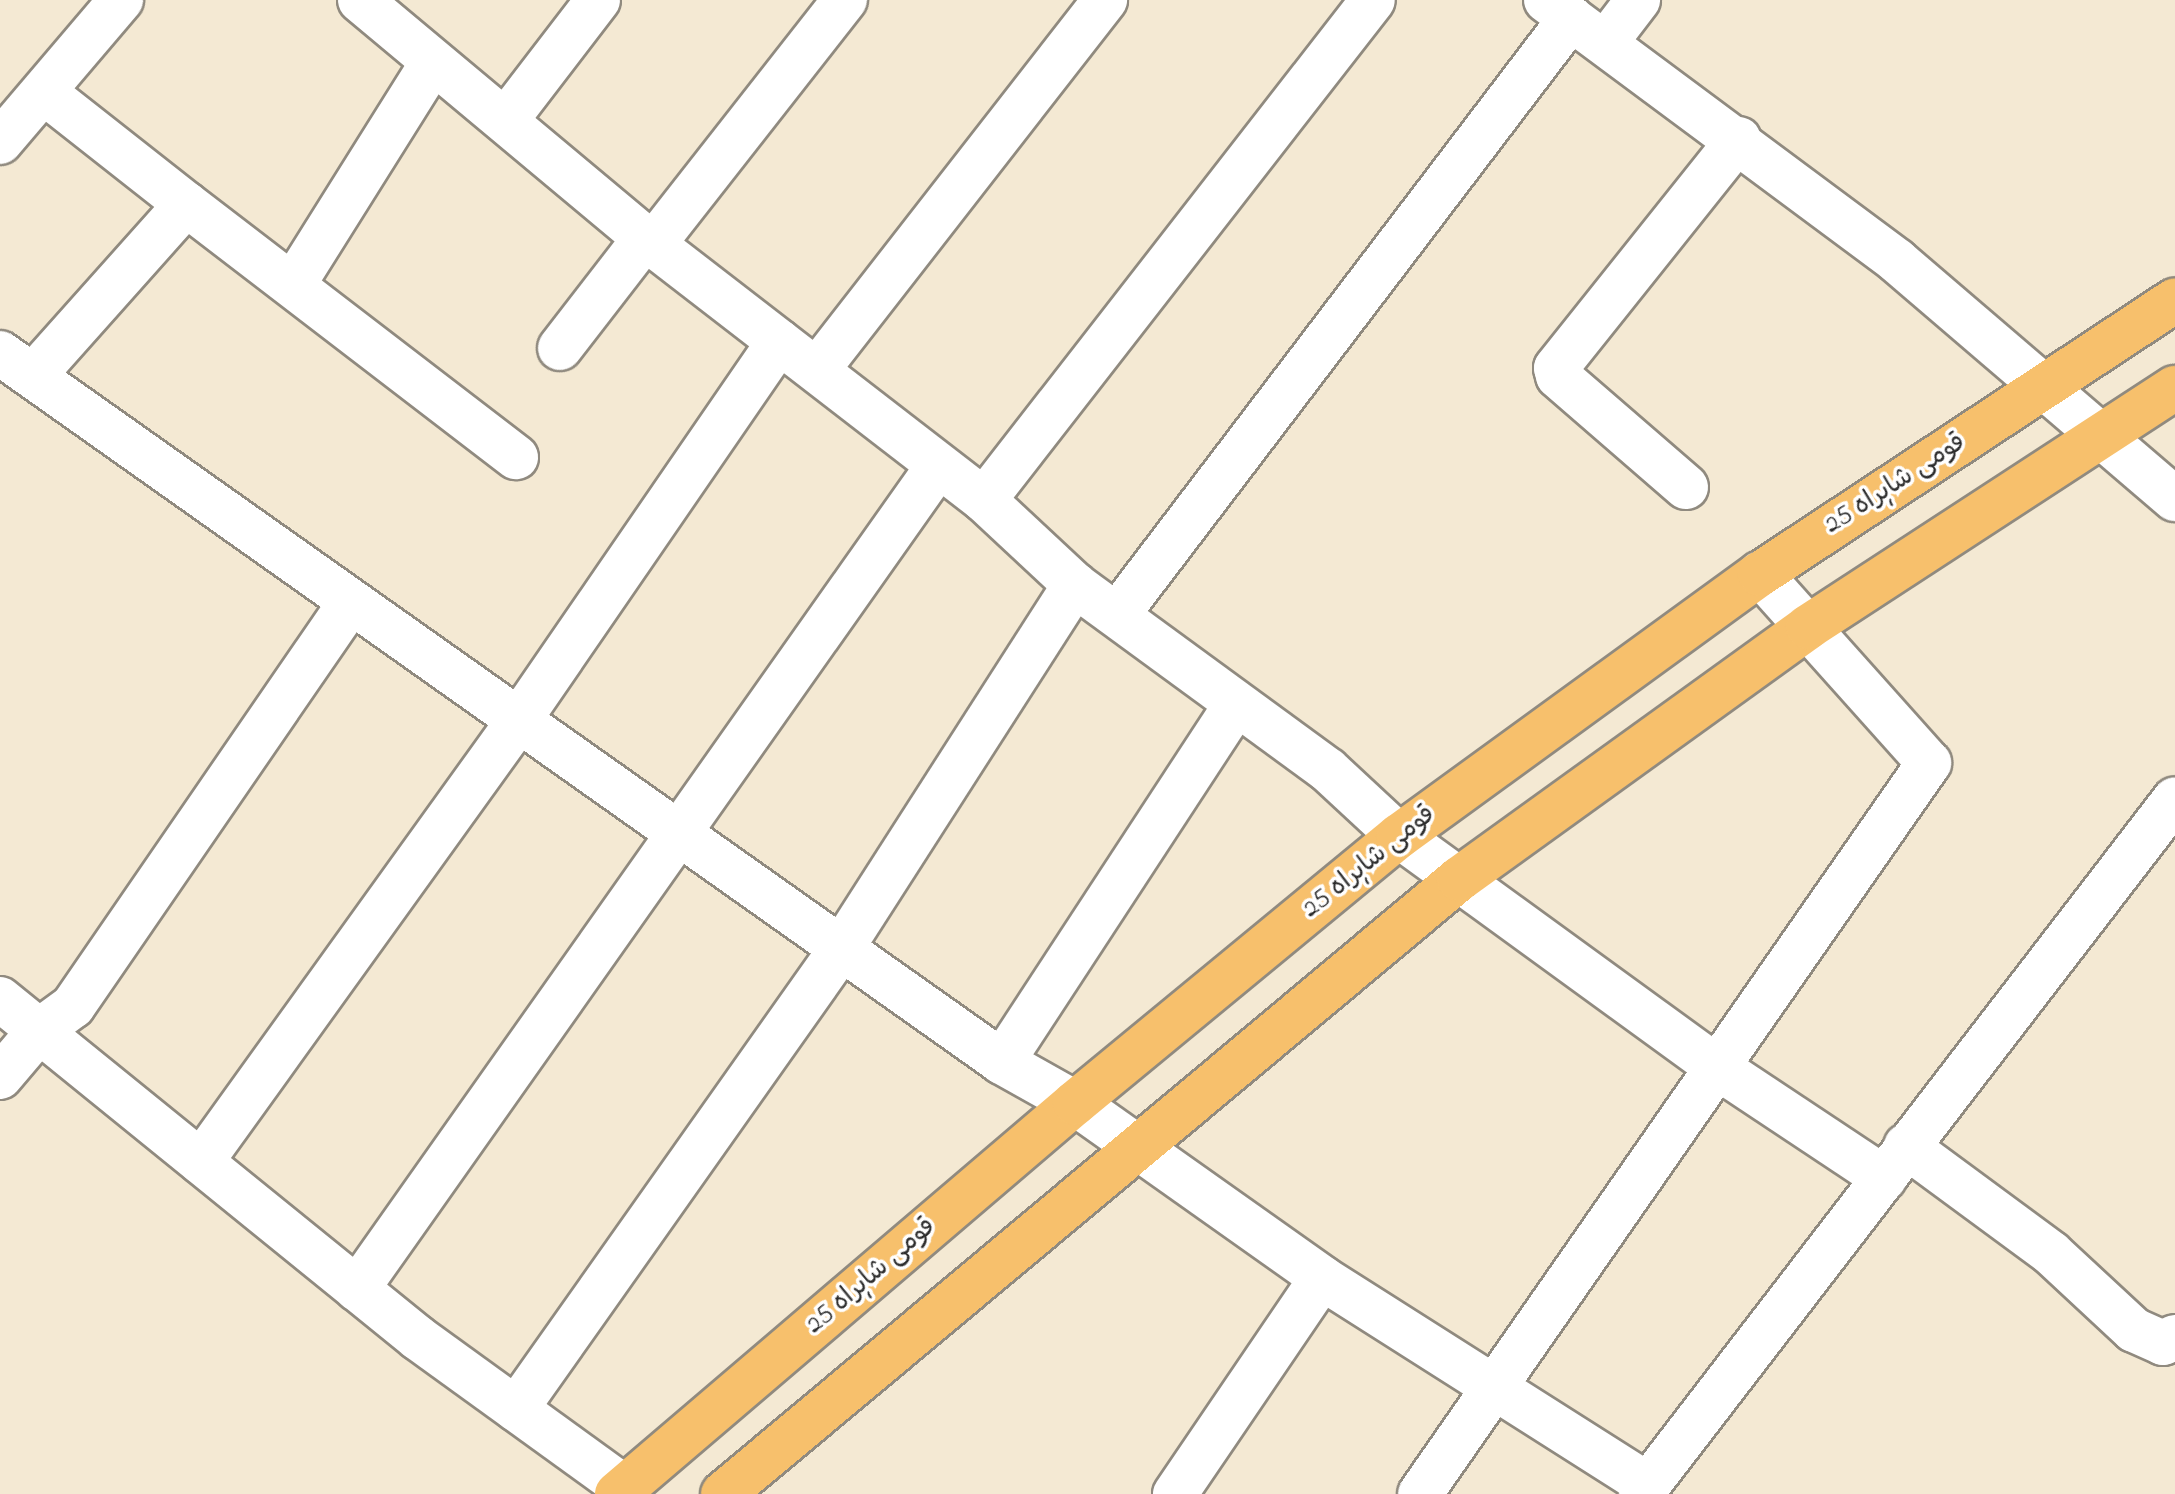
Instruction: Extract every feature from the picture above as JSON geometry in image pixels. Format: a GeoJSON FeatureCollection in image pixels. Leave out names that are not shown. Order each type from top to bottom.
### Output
{"type":"FeatureCollection","features":[{"type":"Feature","properties":{"kind":"highway","name":"قومی شاہراہ 25"},"geometry":{"type":"LineString","coordinates":[[621,1491],[1075,1103],[1399,836],[1760,574],[2175,300]]}},
{"type":"Feature","properties":{"kind":"highway"},"geometry":{"type":"LineString","coordinates":[[723,1494],[1459,879],[1808,627],[2101,433],[2175,388]]}},
{"type":"Feature","properties":{"kind":"street"},"geometry":{"type":"LineString","coordinates":[[0,142],[45,93],[121,0]]}},
{"type":"Feature","properties":{"kind":"street"},"geometry":{"type":"LineString","coordinates":[[360,0],[432,63],[650,240],[984,500],[1075,585],[1235,706],[1328,770],[1399,836],[1717,1067],[1895,1162],[2051,1253],[2134,1330],[2163,1343],[2175,1337]]}},
{"type":"Feature","properties":{"kind":"street"},"geometry":{"type":"LineString","coordinates":[[506,120],[598,0]]}},
{"type":"Feature","properties":{"kind":"street"},"geometry":{"type":"LineString","coordinates":[[560,348],[845,0]]}},
{"type":"Feature","properties":{"kind":"street"},"geometry":{"type":"LineString","coordinates":[[817,370],[1105,0]]}},
{"type":"Feature","properties":{"kind":"street"},"geometry":{"type":"LineString","coordinates":[[984,500],[1373,0]]}},
{"type":"Feature","properties":{"kind":"street"},"geometry":{"type":"LineString","coordinates":[[1117,615],[1575,20],[1638,0]]}},
{"type":"Feature","properties":{"kind":"street"},"geometry":{"type":"LineString","coordinates":[[1575,20],[1739,139],[2047,385],[2175,499]]}},
{"type":"Feature","properties":{"kind":"street"},"geometry":{"type":"LineString","coordinates":[[293,285],[432,63]]}},
{"type":"Feature","properties":{"kind":"street"},"geometry":{"type":"LineString","coordinates":[[45,93],[516,457]]}},
{"type":"Feature","properties":{"kind":"street"},"geometry":{"type":"LineString","coordinates":[[1686,487],[1558,376],[1556,368],[1739,139]]}},
{"type":"Feature","properties":{"kind":"street"},"geometry":{"type":"LineString","coordinates":[[186,204],[16,364],[1002,1062],[1075,1103],[1322,1278],[1644,1489],[2175,799]]}},
{"type":"Feature","properties":{"kind":"street"},"geometry":{"type":"LineString","coordinates":[[201,1162],[519,720],[779,342]]}},
{"type":"Feature","properties":{"kind":"street"},"geometry":{"type":"LineString","coordinates":[[357,1289],[938,466]]}},
{"type":"Feature","properties":{"kind":"street"},"geometry":{"type":"LineString","coordinates":[[1420,1494],[1929,763],[1760,574]]}},
{"type":"Feature","properties":{"kind":"street"},"geometry":{"type":"LineString","coordinates":[[516,1409],[841,949],[1075,585]]}},
{"type":"Feature","properties":{"kind":"street"},"geometry":{"type":"LineString","coordinates":[[0,1077],[39,1031],[73,1006],[351,602]]}},
{"type":"Feature","properties":{"kind":"street"},"geometry":{"type":"LineString","coordinates":[[1002,1062],[1235,706]]}},
{"type":"Feature","properties":{"kind":"street"},"geometry":{"type":"LineString","coordinates":[[0,999],[357,1289],[621,1491]]}},
{"type":"Feature","properties":{"kind":"street"},"geometry":{"type":"LineString","coordinates":[[1175,1494],[1322,1278]]}}]}
